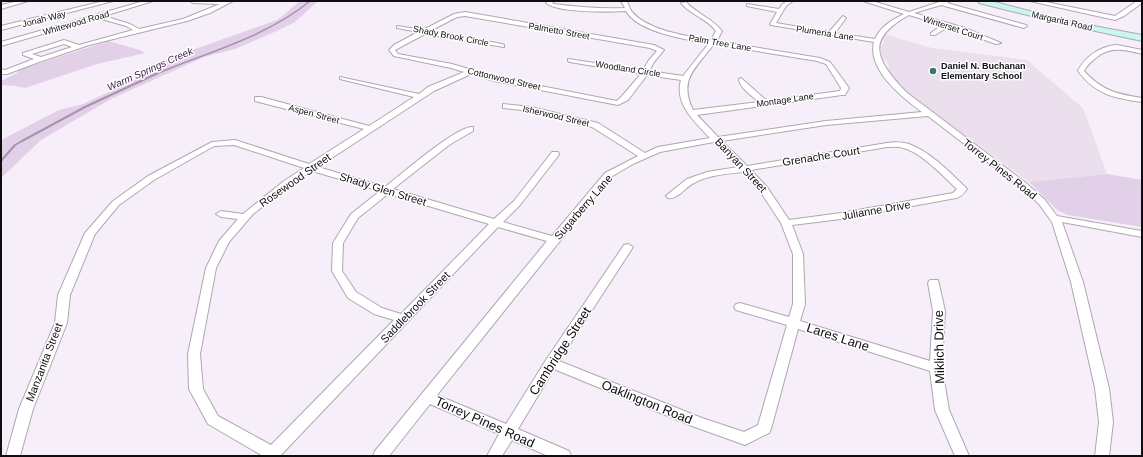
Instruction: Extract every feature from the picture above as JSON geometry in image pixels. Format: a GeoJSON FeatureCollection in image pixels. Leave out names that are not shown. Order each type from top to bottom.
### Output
{"type":"FeatureCollection","features":[{"type":"Feature","properties":{"kind":"main road","name":"Margarita Road"},"geometry":{"type":"LineString","coordinates":[[982,1],[1072,24],[1142,38]]}},
{"type":"Feature","properties":{"kind":"street"},"geometry":{"type":"LineString","coordinates":[[1,7],[25,1]]}},
{"type":"Feature","properties":{"kind":"street","name":"Jonah Way"},"geometry":{"type":"LineString","coordinates":[[1,28],[110,1]]}},
{"type":"Feature","properties":{"kind":"street","name":"Whitewood Road"},"geometry":{"type":"LineString","coordinates":[[1,44],[150,1]]}},
{"type":"Feature","properties":{"kind":"street"},"geometry":{"type":"LineString","coordinates":[[193,1],[228,2]]}},
{"type":"Feature","properties":{"kind":"street"},"geometry":{"type":"LineString","coordinates":[[551,1],[549,3],[553,5],[582,9],[628,9]]}},
{"type":"Feature","properties":{"kind":"street","name":"Palm Tree Lane"},"geometry":{"type":"LineString","coordinates":[[624,1],[628,9],[641,22],[657,30],[677,36],[818,59],[828,63]]}},
{"type":"Feature","properties":{"kind":"street"},"geometry":{"type":"LineString","coordinates":[[749,5],[780,11],[790,1]]}},
{"type":"Feature","properties":{"kind":"street"},"geometry":{"type":"LineString","coordinates":[[866,1],[908,14]]}},
{"type":"Feature","properties":{"kind":"street"},"geometry":{"type":"LineString","coordinates":[[1033,1],[1115,18],[1120,17],[1138,2],[1142,1]]}},
{"type":"Feature","properties":{"kind":"street"},"geometry":{"type":"LineString","coordinates":[[2,72],[80,47],[193,18],[212,11],[228,2]]}},
{"type":"Feature","properties":{"kind":"street"},"geometry":{"type":"LineString","coordinates":[[877,41],[879,34],[885,26],[908,14],[944,2],[1024,26]]}},
{"type":"Feature","properties":{"kind":"street"},"geometry":{"type":"LineString","coordinates":[[684,3],[688,8],[709,20],[716,26],[719,31],[713,42]]}},
{"type":"Feature","properties":{"kind":"street","name":"Plumeria Lane"},"geometry":{"type":"LineString","coordinates":[[780,11],[773,24],[877,41]]}},
{"type":"Feature","properties":{"kind":"street","name":"Palmetto Street"},"geometry":{"type":"LineString","coordinates":[[426,32],[456,15],[465,14],[652,46],[661,50],[651,61],[645,72]]}},
{"type":"Feature","properties":{"kind":"street","name":"Winterset Court"},"geometry":{"type":"LineString","coordinates":[[908,14],[978,34],[998,43]]}},
{"type":"Feature","properties":{"kind":"street"},"geometry":{"type":"LineString","coordinates":[[99,16],[128,25],[138,31]]}},
{"type":"Feature","properties":{"kind":"street"},"geometry":{"type":"LineString","coordinates":[[831,34],[843,18]]}},
{"type":"Feature","properties":{"kind":"street"},"geometry":{"type":"LineString","coordinates":[[933,34],[940,28],[948,25]]}},
{"type":"Feature","properties":{"kind":"street","name":"Shady Brook Circle"},"geometry":{"type":"LineString","coordinates":[[400,27],[502,46]]}},
{"type":"Feature","properties":{"kind":"street","name":"Cottonwood Street"},"geometry":{"type":"LineString","coordinates":[[426,32],[396,46],[392,50],[396,55],[452,66],[494,79],[618,103],[625,98],[645,72]]}},
{"type":"Feature","properties":{"kind":"street","name":"Torrey Pines Road"},"geometry":{"type":"LineString","coordinates":[[877,41],[875,47],[876,58],[888,80],[929,114],[1023,184],[1042,202],[1057,222],[1077,282],[1102,388],[1106,422],[1102,456]]}},
{"type":"Feature","properties":{"kind":"street"},"geometry":{"type":"LineString","coordinates":[[41,59],[25,54],[64,42],[80,47]]}},
{"type":"Feature","properties":{"kind":"street","name":"Banyan Street"},"geometry":{"type":"LineString","coordinates":[[713,42],[683,83],[683,98],[691,113],[764,189],[786,223],[798,254],[799,304],[764,429],[745,439]]}},
{"type":"Feature","properties":{"kind":"street"},"geometry":{"type":"LineString","coordinates":[[1142,52],[1122,47],[1109,46],[1084,64],[1081,71],[1092,82],[1111,95],[1142,100]]}},
{"type":"Feature","properties":{"kind":"street","name":"Woodland Circle"},"geometry":{"type":"LineString","coordinates":[[570,60],[686,78]]}},
{"type":"Feature","properties":{"kind":"street","name":"Montage Lane"},"geometry":{"type":"LineString","coordinates":[[691,113],[842,93],[845,88],[828,63]]}},
{"type":"Feature","properties":{"kind":"street","name":"Rosewood Street"},"geometry":{"type":"LineString","coordinates":[[272,455],[213,420],[196,390],[194,354],[212,268],[224,241],[245,217],[287,183],[310,167],[431,89],[470,72]]}},
{"type":"Feature","properties":{"kind":"street"},"geometry":{"type":"LineString","coordinates":[[342,78],[420,96]]}},
{"type":"Feature","properties":{"kind":"street"},"geometry":{"type":"LineString","coordinates":[[741,80],[749,90],[765,103]]}},
{"type":"Feature","properties":{"kind":"street","name":"Aspen Street"},"geometry":{"type":"LineString","coordinates":[[258,99],[371,129]]}},
{"type":"Feature","properties":{"kind":"street","name":"Isherwood Street"},"geometry":{"type":"LineString","coordinates":[[506,106],[531,109],[595,125],[644,156]]}},
{"type":"Feature","properties":{"kind":"street","name":"Sugarberry Lane"},"geometry":{"type":"LineString","coordinates":[[380,456],[608,175],[630,162],[658,150],[698,142],[826,123],[929,114]]}},
{"type":"Feature","properties":{"kind":"street"},"geometry":{"type":"LineString","coordinates":[[403,319],[378,311],[352,295],[337,271],[338,242],[354,216],[446,143],[470,129]]}},
{"type":"Feature","properties":{"kind":"street","name":"Shady Glen Street"},"geometry":{"type":"LineString","coordinates":[[212,144],[235,142],[310,167],[554,240]]}},
{"type":"Feature","properties":{"kind":"street","name":"Manzanita Street"},"geometry":{"type":"LineString","coordinates":[[13,456],[26,409],[61,323],[64,295],[90,233],[116,203],[151,178],[212,144]]}},
{"type":"Feature","properties":{"kind":"street","name":"Grenache Court"},"geometry":{"type":"LineString","coordinates":[[671,196],[690,181],[707,175],[887,145],[905,145],[922,155],[949,176],[962,189]]}},
{"type":"Feature","properties":{"kind":"street","name":"Saddlebrook Street"},"geometry":{"type":"LineString","coordinates":[[272,455],[496,222],[517,203],[555,154]]}},
{"type":"Feature","properties":{"kind":"street","name":"Julianne Drive"},"geometry":{"type":"LineString","coordinates":[[786,223],[841,216],[956,195],[962,189]]}},
{"type":"Feature","properties":{"kind":"street"},"geometry":{"type":"LineString","coordinates":[[221,214],[245,217]]}},
{"type":"Feature","properties":{"kind":"street"},"geometry":{"type":"LineString","coordinates":[[1054,218],[1142,234]]}},
{"type":"Feature","properties":{"kind":"street","name":"Cambridge Street"},"geometry":{"type":"LineString","coordinates":[[494,456],[551,363],[628,247]]}},
{"type":"Feature","properties":{"kind":"street","name":"Miklich Drive"},"geometry":{"type":"LineString","coordinates":[[934,283],[939,311],[936,368],[942,410],[962,456]]}},
{"type":"Feature","properties":{"kind":"street","name":"Lares Lane"},"geometry":{"type":"LineString","coordinates":[[740,308],[794,323],[936,368]]}},
{"type":"Feature","properties":{"kind":"street","name":"Oaklington Road"},"geometry":{"type":"LineString","coordinates":[[551,363],[697,422],[745,439]]}},
{"type":"Feature","properties":{"kind":"street","name":"Torrey Pines Road"},"geometry":{"type":"LineString","coordinates":[[428,397],[564,456]]}},
{"type":"Feature","properties":{"kind":"shaded area"},"geometry":{"type":"Polygon","coordinates":[[[300,1],[318,1],[295,22],[279,30],[235,49],[204,57],[111,99],[41,140],[1,178],[1,141],[5,138],[59,110],[83,104],[111,91],[119,85],[146,75],[167,59],[277,20],[300,1]]]}},
{"type":"Feature","properties":{"kind":"shaded area"},"geometry":{"type":"Polygon","coordinates":[[[884,34],[932,48],[1027,60],[1083,108],[1107,174],[1029,182],[902,89],[886,70],[889,68],[887,62],[882,59],[880,46],[883,45],[884,34]]]}},
{"type":"Feature","properties":{"kind":"shaded area"},"geometry":{"type":"Polygon","coordinates":[[[108,41],[140,50],[145,53],[97,64],[25,88],[1,85],[1,81],[17,73],[19,70],[108,41]]]}},
{"type":"Feature","properties":{"kind":"shaded area"},"geometry":{"type":"Polygon","coordinates":[[[1107,174],[1142,180],[1142,227],[1068,215],[1057,210],[1029,182],[1107,174]]]}},
{"type":"Feature","properties":{"kind":"waterway","name":"Warm Springs Creek"},"geometry":{"type":"LineString","coordinates":[[154,75],[255,35],[293,14],[310,1]]}},
{"type":"Feature","properties":{"kind":"waterway","name":"Warm Springs Creek"},"geometry":{"type":"LineString","coordinates":[[1,161],[15,145],[22,141],[85,107],[156,74]]}},
{"type":"Feature","properties":{"kind":"place","name":"Daniel N. Buchanan Elementary School"},"geometry":{"type":"Point","coordinates":[933,71]}}]}
